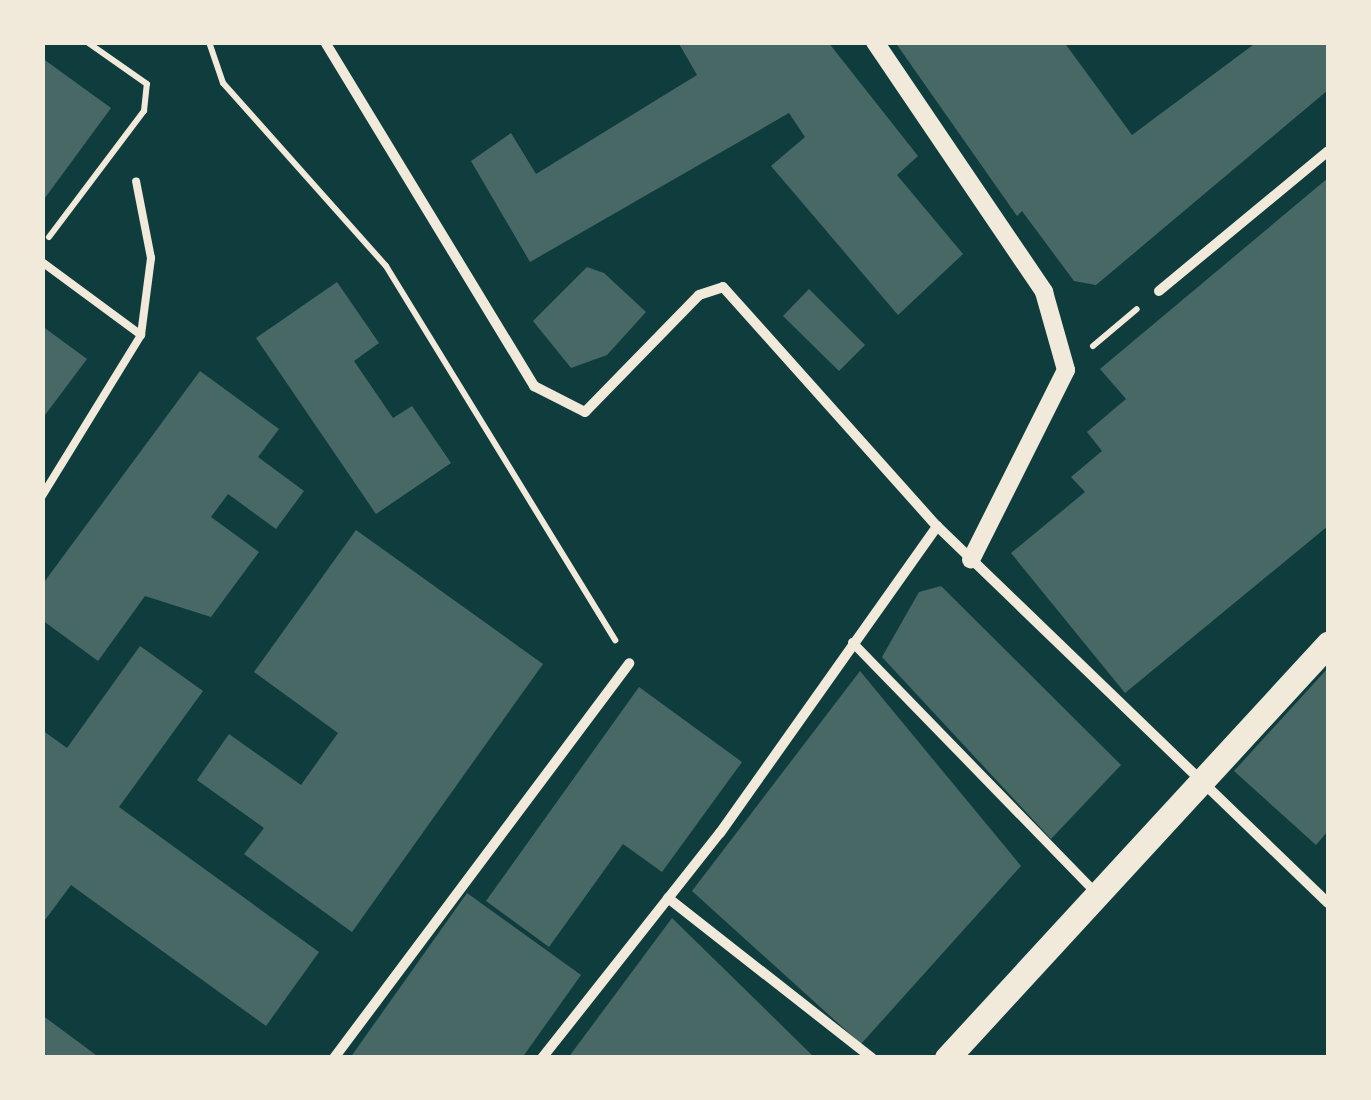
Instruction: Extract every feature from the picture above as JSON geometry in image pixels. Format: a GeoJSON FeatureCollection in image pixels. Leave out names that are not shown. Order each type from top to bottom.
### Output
{"type":"FeatureCollection","features":[{"type":"Feature","properties":{"kind":"main road"},"geometry":{"type":"LineString","coordinates":[[947,1058],[1328,644]]}},
{"type":"Feature","properties":{"kind":"street"},"geometry":{"type":"LineString","coordinates":[[325,42],[534,386],[585,412],[699,295],[724,288],[937,526],[1328,902]]}},
{"type":"Feature","properties":{"kind":"street"},"geometry":{"type":"LineString","coordinates":[[874,42],[1044,292],[1066,370],[971,560]]}},
{"type":"Feature","properties":{"kind":"street"},"geometry":{"type":"LineString","coordinates":[[1159,291],[1328,151]]}},
{"type":"Feature","properties":{"kind":"street"},"geometry":{"type":"LineString","coordinates":[[542,1058],[668,898],[937,526]]}},
{"type":"Feature","properties":{"kind":"street"},"geometry":{"type":"LineString","coordinates":[[852,642],[1096,893]]}},
{"type":"Feature","properties":{"kind":"street"},"geometry":{"type":"LineString","coordinates":[[334,1058],[629,662]]}},
{"type":"Feature","properties":{"kind":"street"},"geometry":{"type":"LineString","coordinates":[[668,898],[872,1058]]}},
{"type":"Feature","properties":{"kind":"lane"},"geometry":{"type":"LineString","coordinates":[[42,496],[141,335],[151,258],[136,181]]}},
{"type":"Feature","properties":{"kind":"lane"},"geometry":{"type":"LineString","coordinates":[[42,262],[141,335]]}},
{"type":"Feature","properties":{"kind":"path"},"geometry":{"type":"LineString","coordinates":[[42,246],[144,112],[147,84],[87,42]]}},
{"type":"Feature","properties":{"kind":"path"},"geometry":{"type":"LineString","coordinates":[[209,42],[223,83],[386,266],[629,662]]}},
{"type":"Feature","properties":{"kind":"path"},"geometry":{"type":"LineString","coordinates":[[1066,370],[1159,291]]}},
{"type":"Feature","properties":{"kind":"building"},"geometry":{"type":"Polygon","coordinates":[[[678,42],[828,42],[918,156],[897,175],[963,254],[898,315],[771,166],[805,137],[789,113],[530,262],[471,161],[511,133],[536,174],[697,75],[678,42]]]}},
{"type":"Feature","properties":{"kind":"building"},"geometry":{"type":"Polygon","coordinates":[[[895,42],[1064,42],[1132,135],[1257,42],[1328,42],[1328,90],[1096,285],[1074,281],[1022,211],[1017,216],[895,42]]]}},
{"type":"Feature","properties":{"kind":"building"},"geometry":{"type":"Polygon","coordinates":[[[42,58],[111,108],[42,202],[42,58]]]}},
{"type":"Feature","properties":{"kind":"building"},"geometry":{"type":"Polygon","coordinates":[[[1328,178],[1328,526],[1125,693],[1011,553],[1085,492],[1071,477],[1102,451],[1087,432],[1126,399],[1100,369],[1328,178]]]}},
{"type":"Feature","properties":{"kind":"building"},"geometry":{"type":"Polygon","coordinates":[[[587,267],[604,273],[646,312],[607,355],[571,368],[533,321],[587,267]]]}},
{"type":"Feature","properties":{"kind":"building"},"geometry":{"type":"Polygon","coordinates":[[[337,282],[379,343],[354,361],[393,418],[412,406],[451,463],[376,514],[256,338],[337,282]]]}},
{"type":"Feature","properties":{"kind":"building"},"geometry":{"type":"Polygon","coordinates":[[[809,289],[865,345],[839,371],[783,316],[809,289]]]}},
{"type":"Feature","properties":{"kind":"building"},"geometry":{"type":"Polygon","coordinates":[[[42,326],[87,359],[42,419],[42,326]]]}},
{"type":"Feature","properties":{"kind":"building"},"geometry":{"type":"Polygon","coordinates":[[[200,371],[279,429],[258,457],[304,491],[276,529],[228,494],[211,517],[259,552],[211,617],[145,596],[98,661],[42,620],[42,585],[200,371]]]}},
{"type":"Feature","properties":{"kind":"building"},"geometry":{"type":"Polygon","coordinates":[[[356,530],[543,664],[352,932],[244,854],[264,828],[197,780],[229,734],[301,785],[338,733],[254,672],[356,530]]]}},
{"type":"Feature","properties":{"kind":"building"},"geometry":{"type":"Polygon","coordinates":[[[941,586],[1121,765],[1051,839],[882,657],[919,592],[941,586]]]}},
{"type":"Feature","properties":{"kind":"building"},"geometry":{"type":"Polygon","coordinates":[[[140,646],[203,691],[119,807],[319,952],[266,1026],[71,885],[42,924],[42,730],[67,748],[140,646]]]}},
{"type":"Feature","properties":{"kind":"building"},"geometry":{"type":"Polygon","coordinates":[[[1328,668],[1328,831],[1316,845],[1234,771],[1328,668]]]}},
{"type":"Feature","properties":{"kind":"building"},"geometry":{"type":"Polygon","coordinates":[[[860,671],[1021,866],[861,1044],[692,891],[860,671]]]}},
{"type":"Feature","properties":{"kind":"building"},"geometry":{"type":"Polygon","coordinates":[[[639,687],[742,762],[662,872],[623,844],[549,947],[486,901],[639,687]]]}},
{"type":"Feature","properties":{"kind":"building"},"geometry":{"type":"Polygon","coordinates":[[[467,893],[581,975],[522,1058],[350,1058],[467,893]]]}},
{"type":"Feature","properties":{"kind":"building"},"geometry":{"type":"Polygon","coordinates":[[[672,918],[815,1058],[568,1058],[672,918]]]}},
{"type":"Feature","properties":{"kind":"building"},"geometry":{"type":"Polygon","coordinates":[[[42,1015],[100,1058],[42,1058],[42,1015]]]}}]}
